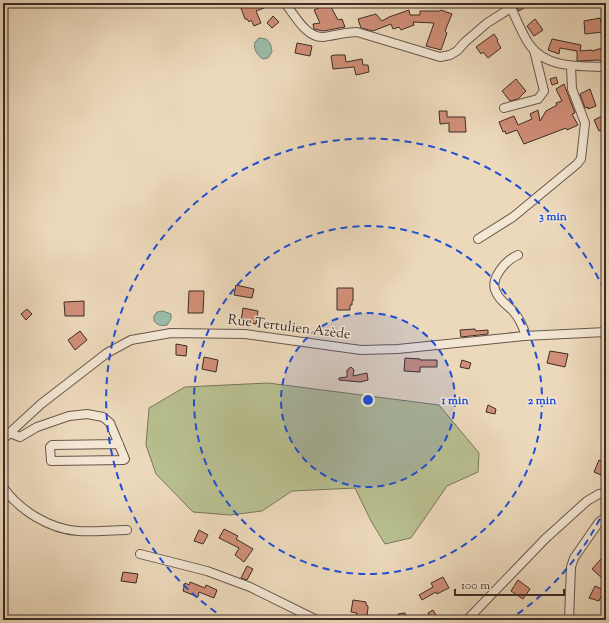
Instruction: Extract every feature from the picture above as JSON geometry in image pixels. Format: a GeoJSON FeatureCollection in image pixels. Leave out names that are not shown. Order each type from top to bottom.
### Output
{"type":"FeatureCollection","features":[{"type":"Feature","properties":{"kind":"street"},"geometry":{"type":"LineString","coordinates":[[285,3],[306,30],[312,34],[321,37],[346,32],[356,32],[440,57],[457,52],[465,42],[510,6],[529,44],[543,58],[567,66],[606,66]]}},
{"type":"Feature","properties":{"kind":"street"},"geometry":{"type":"LineString","coordinates":[[504,108],[538,99],[542,96],[544,91],[534,50]]}},
{"type":"Feature","properties":{"kind":"street"},"geometry":{"type":"LineString","coordinates":[[478,240],[513,217],[577,164],[581,159],[585,122],[572,89],[571,66]]}},
{"type":"Feature","properties":{"kind":"street"},"geometry":{"type":"LineString","coordinates":[[518,255],[508,261],[498,272],[494,289],[499,297],[520,320],[526,336]]}},
{"type":"Feature","properties":{"kind":"street","name":"Rue Tertulien Azède"},"geometry":{"type":"LineString","coordinates":[[3,439],[41,404],[101,357],[130,340],[171,333],[245,334],[361,350],[526,336],[606,332]]}},
{"type":"Feature","properties":{"kind":"street"},"geometry":{"type":"LineString","coordinates":[[10,433],[20,437],[37,427],[69,416],[87,414],[103,418],[110,423],[126,457],[124,460],[51,461],[50,447],[52,445],[119,444]]}},
{"type":"Feature","properties":{"kind":"street"},"geometry":{"type":"LineString","coordinates":[[3,486],[9,496],[26,510],[39,519],[59,528],[78,531],[127,530]]}},
{"type":"Feature","properties":{"kind":"street"},"geometry":{"type":"LineString","coordinates":[[467,620],[545,539],[587,502],[599,494],[606,493]]}},
{"type":"Feature","properties":{"kind":"street"},"geometry":{"type":"LineString","coordinates":[[569,620],[571,567],[574,558],[599,522],[606,517]]}},
{"type":"Feature","properties":{"kind":"street"},"geometry":{"type":"LineString","coordinates":[[140,554],[207,571],[250,588],[317,620]]}},
{"type":"Feature","properties":{"kind":"shaded area"},"geometry":{"type":"Polygon","coordinates":[[[259,38],[267,40],[271,46],[272,52],[268,58],[263,59],[256,52],[255,42],[259,38]]]}},
{"type":"Feature","properties":{"kind":"shaded area"},"geometry":{"type":"Polygon","coordinates":[[[163,311],[171,314],[171,319],[167,325],[163,326],[154,321],[154,316],[157,312],[163,311]]]}},
{"type":"Feature","properties":{"kind":"shaded area"},"geometry":{"type":"Polygon","coordinates":[[[268,383],[439,405],[479,453],[478,472],[447,486],[411,538],[385,544],[371,521],[355,488],[292,491],[262,511],[230,515],[193,512],[156,474],[146,445],[149,408],[185,387],[268,383]]]}},
{"type":"Feature","properties":{"kind":"building"},"geometry":{"type":"Polygon","coordinates":[[[239,3],[262,3],[264,8],[256,11],[261,23],[254,26],[251,20],[249,22],[245,19],[239,3]]]}},
{"type":"Feature","properties":{"kind":"building"},"geometry":{"type":"Polygon","coordinates":[[[329,3],[338,20],[342,19],[345,27],[323,31],[314,29],[313,24],[320,23],[314,10],[329,3]]]}},
{"type":"Feature","properties":{"kind":"building"},"geometry":{"type":"Polygon","coordinates":[[[515,3],[532,3],[519,11],[515,3]]]}},
{"type":"Feature","properties":{"kind":"building"},"geometry":{"type":"Polygon","coordinates":[[[409,10],[410,15],[420,15],[420,11],[441,10],[452,14],[445,31],[447,33],[441,50],[426,46],[434,23],[413,22],[414,25],[401,30],[399,27],[393,29],[391,24],[373,31],[361,28],[358,19],[376,14],[382,21],[409,10]]]}},
{"type":"Feature","properties":{"kind":"building"},"geometry":{"type":"Polygon","coordinates":[[[273,16],[279,22],[272,28],[267,23],[273,16]]]}},
{"type":"Feature","properties":{"kind":"building"},"geometry":{"type":"Polygon","coordinates":[[[600,18],[603,32],[585,34],[584,21],[600,18]]]}},
{"type":"Feature","properties":{"kind":"building"},"geometry":{"type":"Polygon","coordinates":[[[535,19],[543,30],[534,36],[527,26],[535,19]]]}},
{"type":"Feature","properties":{"kind":"building"},"geometry":{"type":"Polygon","coordinates":[[[494,34],[501,48],[488,58],[483,52],[481,54],[476,47],[494,34]]]}},
{"type":"Feature","properties":{"kind":"building"},"geometry":{"type":"Polygon","coordinates":[[[552,39],[581,45],[580,51],[592,51],[606,47],[606,59],[600,61],[577,61],[577,51],[560,48],[559,54],[548,50],[552,39]]]}},
{"type":"Feature","properties":{"kind":"building"},"geometry":{"type":"Polygon","coordinates":[[[297,43],[312,46],[310,56],[295,53],[297,43]]]}},
{"type":"Feature","properties":{"kind":"building"},"geometry":{"type":"Polygon","coordinates":[[[345,55],[346,62],[362,59],[363,65],[368,65],[369,72],[356,75],[354,67],[333,69],[331,56],[345,55]]]}},
{"type":"Feature","properties":{"kind":"building"},"geometry":{"type":"Polygon","coordinates":[[[556,77],[558,83],[552,85],[550,79],[556,77]]]}},
{"type":"Feature","properties":{"kind":"building"},"geometry":{"type":"Polygon","coordinates":[[[516,79],[526,91],[518,99],[510,101],[502,91],[516,79]]]}},
{"type":"Feature","properties":{"kind":"building"},"geometry":{"type":"Polygon","coordinates":[[[564,84],[575,113],[572,114],[578,125],[524,144],[517,130],[506,134],[505,131],[503,132],[499,122],[514,116],[518,125],[532,119],[530,114],[538,110],[540,121],[546,111],[557,105],[556,103],[562,101],[556,89],[564,84]]]}},
{"type":"Feature","properties":{"kind":"building"},"geometry":{"type":"Polygon","coordinates":[[[590,89],[596,106],[588,109],[588,107],[585,108],[580,94],[590,89]]]}},
{"type":"Feature","properties":{"kind":"building"},"geometry":{"type":"Polygon","coordinates":[[[439,111],[447,111],[447,117],[465,117],[466,132],[449,132],[449,123],[440,124],[439,111]]]}},
{"type":"Feature","properties":{"kind":"building"},"geometry":{"type":"Polygon","coordinates":[[[606,114],[606,128],[599,131],[594,120],[606,114]]]}},
{"type":"Feature","properties":{"kind":"building"},"geometry":{"type":"Polygon","coordinates":[[[236,285],[254,289],[252,298],[234,295],[236,285]]]}},
{"type":"Feature","properties":{"kind":"building"},"geometry":{"type":"Polygon","coordinates":[[[337,288],[353,288],[353,301],[352,305],[350,305],[350,310],[337,310],[337,288]]]}},
{"type":"Feature","properties":{"kind":"building"},"geometry":{"type":"Polygon","coordinates":[[[189,291],[204,291],[203,313],[188,313],[189,291]]]}},
{"type":"Feature","properties":{"kind":"building"},"geometry":{"type":"Polygon","coordinates":[[[84,301],[84,316],[65,316],[64,302],[84,301]]]}},
{"type":"Feature","properties":{"kind":"building"},"geometry":{"type":"Polygon","coordinates":[[[243,308],[258,311],[256,324],[241,321],[243,308]]]}},
{"type":"Feature","properties":{"kind":"building"},"geometry":{"type":"Polygon","coordinates":[[[27,309],[32,314],[26,320],[21,314],[27,309]]]}},
{"type":"Feature","properties":{"kind":"building"},"geometry":{"type":"Polygon","coordinates":[[[475,329],[476,331],[488,330],[488,334],[461,337],[460,330],[475,329]]]}},
{"type":"Feature","properties":{"kind":"building"},"geometry":{"type":"Polygon","coordinates":[[[80,331],[87,340],[75,350],[68,340],[80,331]]]}},
{"type":"Feature","properties":{"kind":"building"},"geometry":{"type":"Polygon","coordinates":[[[176,344],[187,346],[186,356],[176,355],[176,344]]]}},
{"type":"Feature","properties":{"kind":"building"},"geometry":{"type":"Polygon","coordinates":[[[550,351],[568,354],[565,367],[547,363],[550,351]]]}},
{"type":"Feature","properties":{"kind":"building"},"geometry":{"type":"Polygon","coordinates":[[[204,357],[218,360],[216,372],[202,369],[204,357]]]}},
{"type":"Feature","properties":{"kind":"building"},"geometry":{"type":"Polygon","coordinates":[[[405,358],[437,360],[437,367],[420,367],[420,372],[404,371],[405,358]]]}},
{"type":"Feature","properties":{"kind":"building"},"geometry":{"type":"Polygon","coordinates":[[[462,360],[471,363],[469,369],[460,367],[462,360]]]}},
{"type":"Feature","properties":{"kind":"building"},"geometry":{"type":"Polygon","coordinates":[[[351,367],[354,370],[353,376],[367,373],[368,380],[360,382],[339,380],[339,378],[347,377],[347,370],[351,367]]]}},
{"type":"Feature","properties":{"kind":"building"},"geometry":{"type":"Polygon","coordinates":[[[488,405],[496,409],[495,414],[486,412],[488,405]]]}},
{"type":"Feature","properties":{"kind":"building"},"geometry":{"type":"Polygon","coordinates":[[[599,460],[606,463],[606,477],[594,472],[599,460]]]}},
{"type":"Feature","properties":{"kind":"building"},"geometry":{"type":"Polygon","coordinates":[[[224,529],[238,536],[236,539],[253,549],[244,562],[235,555],[239,548],[219,538],[224,529]]]}},
{"type":"Feature","properties":{"kind":"building"},"geometry":{"type":"Polygon","coordinates":[[[199,530],[208,535],[203,544],[194,541],[199,530]]]}},
{"type":"Feature","properties":{"kind":"building"},"geometry":{"type":"Polygon","coordinates":[[[602,558],[606,562],[606,575],[603,579],[592,569],[602,558]]]}},
{"type":"Feature","properties":{"kind":"building"},"geometry":{"type":"Polygon","coordinates":[[[247,566],[253,569],[247,580],[241,578],[247,566]]]}},
{"type":"Feature","properties":{"kind":"building"},"geometry":{"type":"Polygon","coordinates":[[[123,572],[138,574],[136,583],[121,581],[123,572]]]}},
{"type":"Feature","properties":{"kind":"building"},"geometry":{"type":"Polygon","coordinates":[[[443,577],[449,588],[437,594],[436,592],[422,600],[419,595],[433,587],[431,583],[443,577]]]}},
{"type":"Feature","properties":{"kind":"building"},"geometry":{"type":"Polygon","coordinates":[[[518,580],[530,589],[523,599],[511,591],[518,580]]]}},
{"type":"Feature","properties":{"kind":"building"},"geometry":{"type":"Polygon","coordinates":[[[190,582],[205,588],[206,585],[217,590],[214,598],[199,592],[198,597],[183,591],[185,583],[189,585],[190,582]]]}},
{"type":"Feature","properties":{"kind":"building"},"geometry":{"type":"Polygon","coordinates":[[[595,586],[604,590],[599,601],[589,598],[595,586]]]}},
{"type":"Feature","properties":{"kind":"building"},"geometry":{"type":"Polygon","coordinates":[[[353,600],[366,602],[366,605],[368,606],[367,615],[379,618],[379,620],[355,620],[357,613],[351,612],[353,600]]]}},
{"type":"Feature","properties":{"kind":"building"},"geometry":{"type":"Polygon","coordinates":[[[433,610],[439,620],[420,620],[429,615],[428,613],[433,610]]]}},
{"type":"Feature","properties":{"kind":"building"},"geometry":{"type":"Polygon","coordinates":[[[405,613],[406,620],[399,620],[398,614],[405,613]]]}}]}
